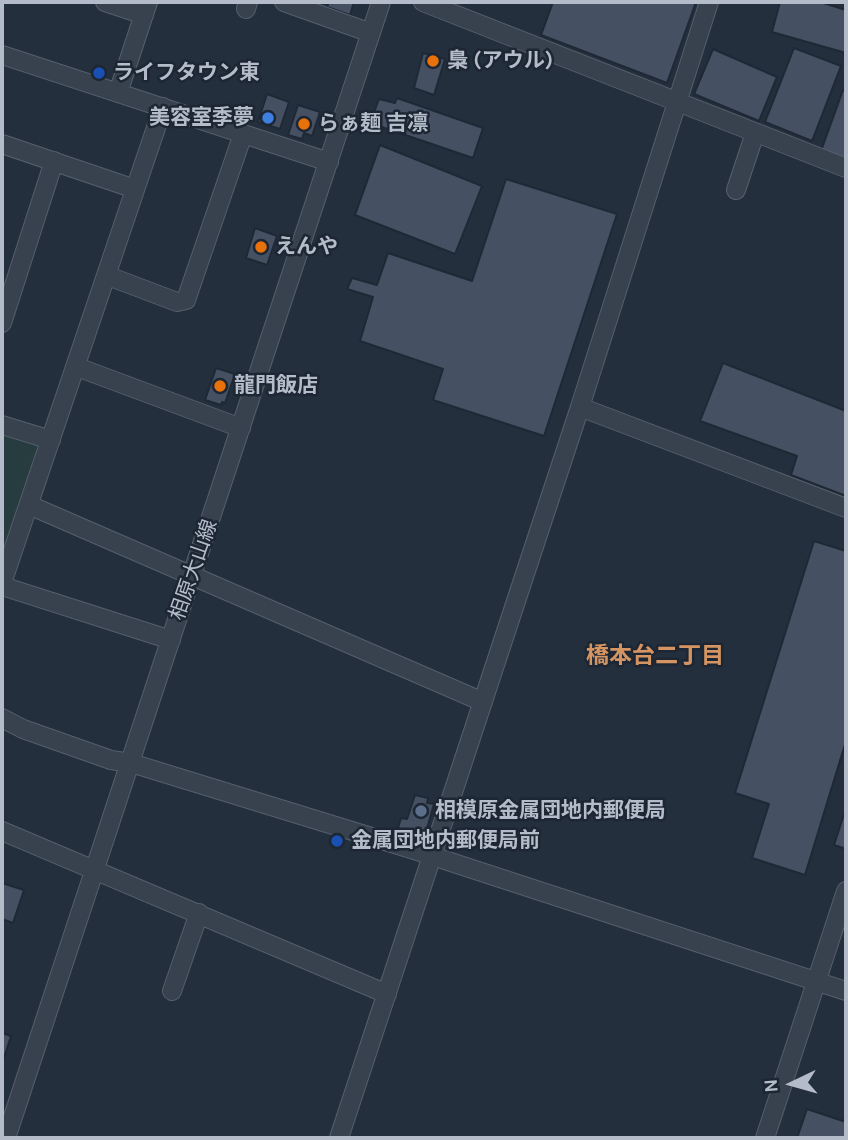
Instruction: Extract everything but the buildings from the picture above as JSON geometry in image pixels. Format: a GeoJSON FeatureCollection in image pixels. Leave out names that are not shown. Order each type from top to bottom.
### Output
{"type":"FeatureCollection","features":[{"type":"Feature","properties":{"kind":"street"},"geometry":{"type":"LineString","coordinates":[[105,2],[146,8],[118,93]]}},
{"type":"Feature","properties":{"kind":"street"},"geometry":{"type":"LineString","coordinates":[[284,2],[371,33]]}},
{"type":"Feature","properties":{"kind":"street","name":"相原大山線"},"geometry":{"type":"LineString","coordinates":[[6,1138],[381,2]]}},
{"type":"Feature","properties":{"kind":"street"},"geometry":{"type":"LineString","coordinates":[[423,2],[846,168]]}},
{"type":"Feature","properties":{"kind":"street"},"geometry":{"type":"LineString","coordinates":[[339,1138],[580,407],[709,2]]}},
{"type":"Feature","properties":{"kind":"street"},"geometry":{"type":"LineString","coordinates":[[2,55],[329,162]]}},
{"type":"Feature","properties":{"kind":"street"},"geometry":{"type":"LineString","coordinates":[[163,107],[2,584],[171,639]]}},
{"type":"Feature","properties":{"kind":"street"},"geometry":{"type":"LineString","coordinates":[[736,190],[755,132]]}},
{"type":"Feature","properties":{"kind":"street"},"geometry":{"type":"LineString","coordinates":[[108,276],[177,302],[186,300],[243,134]]}},
{"type":"Feature","properties":{"kind":"street"},"geometry":{"type":"LineString","coordinates":[[2,144],[135,189]]}},
{"type":"Feature","properties":{"kind":"street"},"geometry":{"type":"LineString","coordinates":[[2,323],[54,161]]}},
{"type":"Feature","properties":{"kind":"street"},"geometry":{"type":"LineString","coordinates":[[77,367],[241,428]]}},
{"type":"Feature","properties":{"kind":"street"},"geometry":{"type":"LineString","coordinates":[[580,407],[846,508]]}},
{"type":"Feature","properties":{"kind":"street"},"geometry":{"type":"LineString","coordinates":[[2,425],[51,440]]}},
{"type":"Feature","properties":{"kind":"street"},"geometry":{"type":"LineString","coordinates":[[29,505],[483,702]]}},
{"type":"Feature","properties":{"kind":"street"},"geometry":{"type":"LineString","coordinates":[[2,718],[65,745],[111,760],[131,763],[432,857],[846,991]]}},
{"type":"Feature","properties":{"kind":"street"},"geometry":{"type":"LineString","coordinates":[[2,831],[387,994]]}},
{"type":"Feature","properties":{"kind":"street"},"geometry":{"type":"LineString","coordinates":[[765,1138],[846,891]]}},
{"type":"Feature","properties":{"kind":"street"},"geometry":{"type":"LineString","coordinates":[[172,991],[199,913]]}},
{"type":"Feature","properties":{"kind":"green space"},"geometry":{"type":"Polygon","coordinates":[[[2,425],[51,440],[2,557],[2,425]]]}},
{"type":"Feature","properties":{"kind":"place","name":"梟 (アウル)"},"geometry":{"type":"Point","coordinates":[433,61]}},
{"type":"Feature","properties":{"kind":"place","name":"ライフタウン東"},"geometry":{"type":"Point","coordinates":[99,73]}},
{"type":"Feature","properties":{"kind":"place","name":"美容室季夢"},"geometry":{"type":"Point","coordinates":[268,118]}},
{"type":"Feature","properties":{"kind":"place","name":"らぁ麺 吉凛"},"geometry":{"type":"Point","coordinates":[304,124]}},
{"type":"Feature","properties":{"kind":"place","name":"えんや"},"geometry":{"type":"Point","coordinates":[261,247]}},
{"type":"Feature","properties":{"kind":"place","name":"龍門飯店"},"geometry":{"type":"Point","coordinates":[220,386]}},
{"type":"Feature","properties":{"kind":"place","name":"相模原金属団地内郵便局"},"geometry":{"type":"Point","coordinates":[421,811]}},
{"type":"Feature","properties":{"kind":"place","name":"金属団地内郵便局前"},"geometry":{"type":"Point","coordinates":[337,841]}},
{"type":"Feature","properties":{"kind":"district","name":"橋本台二丁目"},"geometry":{"type":"Point","coordinates":[655,656]}}]}
